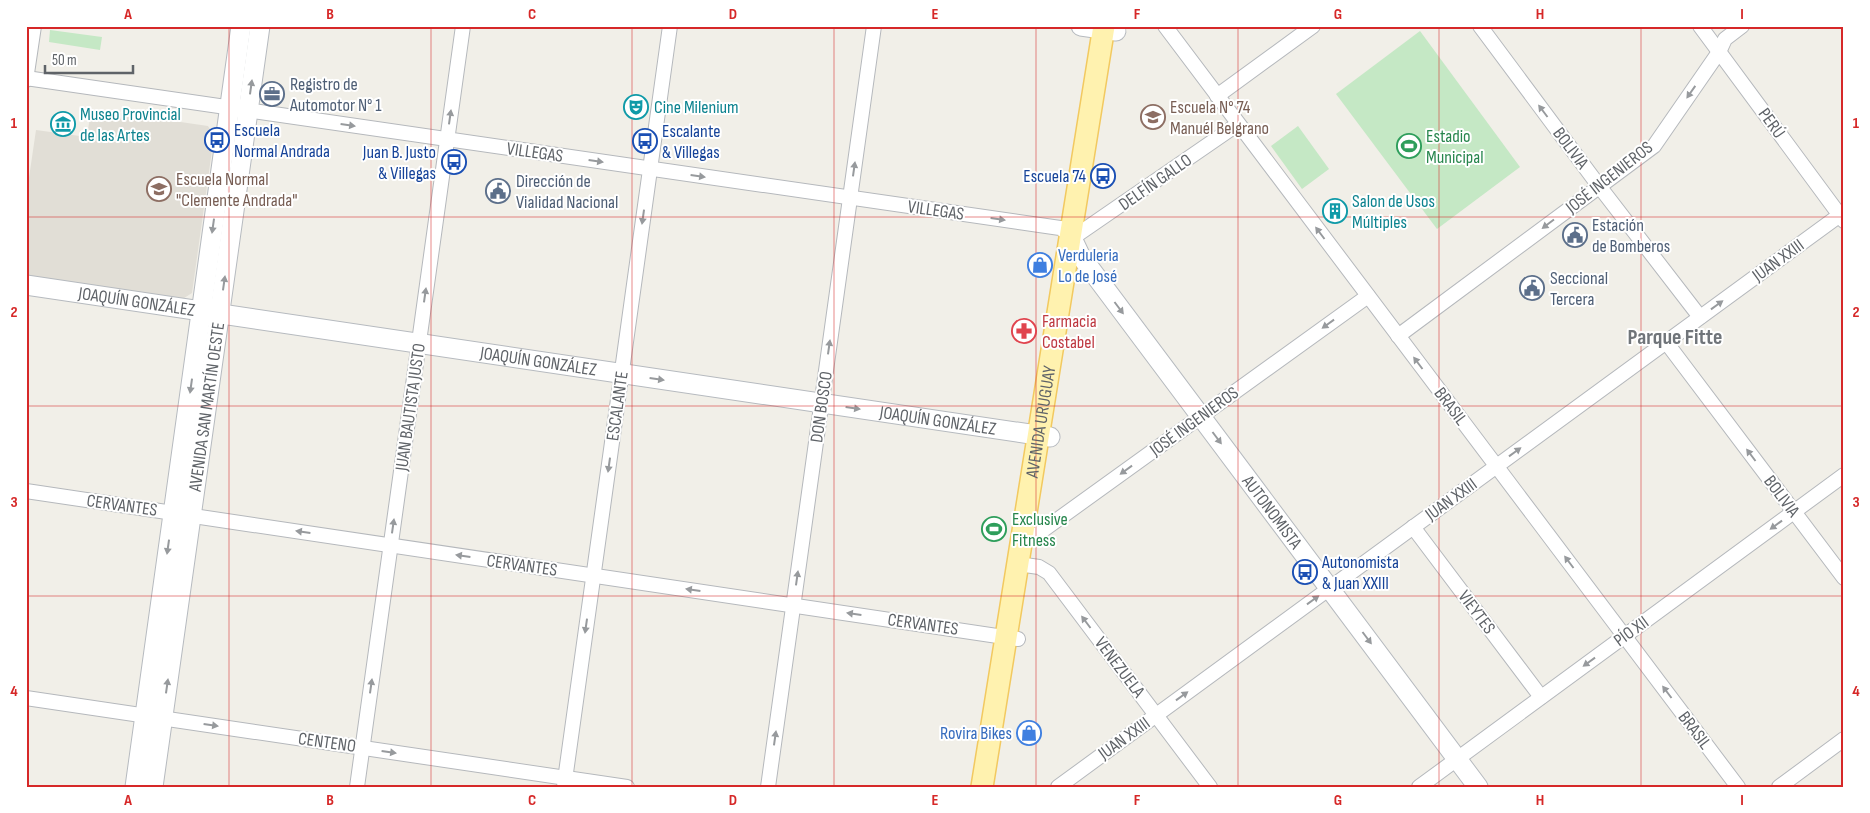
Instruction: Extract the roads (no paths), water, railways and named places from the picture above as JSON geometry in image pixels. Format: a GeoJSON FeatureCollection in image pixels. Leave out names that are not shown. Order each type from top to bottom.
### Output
{"type":"FeatureCollection","features":[{"type":"Feature","properties":{"kind":"main road","name":"AVENIDA SAN MARTÍN OESTE"},"geometry":{"type":"LineString","coordinates":[[239,109],[241,26]]}},
{"type":"Feature","properties":{"kind":"main road","name":"AVENIDA SAN MARTÍN OESTE"},"geometry":{"type":"LineString","coordinates":[[153,787],[154,717],[210,312],[239,109],[260,26]]}},
{"type":"Feature","properties":{"kind":"main road"},"geometry":{"type":"LineString","coordinates":[[1081,26],[1110,28]]}},
{"type":"Feature","properties":{"kind":"main road","name":"AVENIDA URUGUAY"},"geometry":{"type":"LineString","coordinates":[[982,787],[1012,638],[1078,241],[1110,28]]}},
{"type":"Feature","properties":{"kind":"main road","name":"AUTONOMISTA"},"geometry":{"type":"LineString","coordinates":[[1078,241],[1201,416],[1478,787]]}},
{"type":"Feature","properties":{"kind":"main road","name":"JOAQUÍN GONZÁLEZ"},"geometry":{"type":"LineString","coordinates":[[26,285],[1045,436]]}},
{"type":"Feature","properties":{"kind":"main road","name":"AVENIDA URUGUAY"},"geometry":{"type":"LineString","coordinates":[[994,787],[1012,638]]}},
{"type":"Feature","properties":{"kind":"main road","name":"AVENIDA SAN MARTÍN OESTE"},"geometry":{"type":"LineString","coordinates":[[135,787],[154,717]]}},
{"type":"Feature","properties":{"kind":"street"},"geometry":{"type":"LineString","coordinates":[[26,79],[34,26]]}},
{"type":"Feature","properties":{"kind":"street","name":"JUAN BAUTISTA JUSTO"},"geometry":{"type":"LineString","coordinates":[[357,787],[463,26]]}},
{"type":"Feature","properties":{"kind":"street","name":"ESCALANTE"},"geometry":{"type":"LineString","coordinates":[[564,782],[670,26]]}},
{"type":"Feature","properties":{"kind":"street","name":"DON BOSCO"},"geometry":{"type":"LineString","coordinates":[[768,787],[874,26]]}},
{"type":"Feature","properties":{"kind":"street","name":"BRASIL"},"geometry":{"type":"LineString","coordinates":[[1165,26],[1738,787]]}},
{"type":"Feature","properties":{"kind":"street"},"geometry":{"type":"LineString","coordinates":[[1217,96],[1312,26]]}},
{"type":"Feature","properties":{"kind":"street","name":"BOLIVIA"},"geometry":{"type":"LineString","coordinates":[[1480,26],[1599,186],[1700,317]]}},
{"type":"Feature","properties":{"kind":"street","name":"PERÚ"},"geometry":{"type":"LineString","coordinates":[[1700,26],[1842,216]]}},
{"type":"Feature","properties":{"kind":"street","name":"JOSÉ INGENIEROS"},"geometry":{"type":"LineString","coordinates":[[1398,336],[1654,146],[1719,52],[1725,39],[1742,26]]}},
{"type":"Feature","properties":{"kind":"street","name":"VILLEGAS"},"geometry":{"type":"LineString","coordinates":[[26,79],[1060,228],[1078,241]]}},
{"type":"Feature","properties":{"kind":"street","name":"DELFÍN GALLO"},"geometry":{"type":"LineString","coordinates":[[1078,241],[1238,124]]}},
{"type":"Feature","properties":{"kind":"street","name":"JUAN XXIII"},"geometry":{"type":"LineString","coordinates":[[1058,787],[1700,317],[1842,216]]}},
{"type":"Feature","properties":{"kind":"street","name":"JOSÉ INGENIEROS"},"geometry":{"type":"LineString","coordinates":[[1026,553],[1201,416],[1368,296]]}},
{"type":"Feature","properties":{"kind":"street","name":"BOLIVIA"},"geometry":{"type":"LineString","coordinates":[[1666,342],[1844,578]]}},
{"type":"Feature","properties":{"kind":"street","name":"PÍO XII"},"geometry":{"type":"LineString","coordinates":[[1419,787],[1844,475]]}},
{"type":"Feature","properties":{"kind":"street","name":"CERVANTES"},"geometry":{"type":"LineString","coordinates":[[26,491],[1012,638]]}},
{"type":"Feature","properties":{"kind":"street","name":"VIEYTES"},"geometry":{"type":"LineString","coordinates":[[1414,527],[1541,697]]}},
{"type":"Feature","properties":{"kind":"street","name":"VENEZUELA"},"geometry":{"type":"LineString","coordinates":[[1026,553],[1049,573],[1210,787]]}},
{"type":"Feature","properties":{"kind":"street","name":"CENTENO"},"geometry":{"type":"LineString","coordinates":[[26,698],[362,748],[564,782],[627,787]]}},
{"type":"Feature","properties":{"kind":"street"},"geometry":{"type":"LineString","coordinates":[[1778,787],[1844,739]]}},
{"type":"Feature","properties":{"kind":"place","name":"Registro de Automotor N° 1"},"geometry":{"type":"Point","coordinates":[272,94]}},
{"type":"Feature","properties":{"kind":"place","name":"Cine Milenium"},"geometry":{"type":"Point","coordinates":[636,107]}},
{"type":"Feature","properties":{"kind":"place","name":"Escuela N° 74 Manuél Belgrano"},"geometry":{"type":"Point","coordinates":[1153,117]}},
{"type":"Feature","properties":{"kind":"place","name":"Museo Provincial de las Artes"},"geometry":{"type":"Point","coordinates":[63,124]}},
{"type":"Feature","properties":{"kind":"place","name":"Escuela Normal Andrada"},"geometry":{"type":"Point","coordinates":[217,140]}},
{"type":"Feature","properties":{"kind":"place","name":"Escalante & Villegas"},"geometry":{"type":"Point","coordinates":[645,141]}},
{"type":"Feature","properties":{"kind":"place","name":"Estadio Municipal"},"geometry":{"type":"Point","coordinates":[1409,146]}},
{"type":"Feature","properties":{"kind":"place","name":"Juan B. Justo & Villegas"},"geometry":{"type":"Point","coordinates":[454,162]}},
{"type":"Feature","properties":{"kind":"place","name":"Escuela 74"},"geometry":{"type":"Point","coordinates":[1103,176]}},
{"type":"Feature","properties":{"kind":"place","name":"Escuela Normal \"Clemente Andrada\""},"geometry":{"type":"Point","coordinates":[159,189]}},
{"type":"Feature","properties":{"kind":"place","name":"Dirección de Vialidad Nacional"},"geometry":{"type":"Point","coordinates":[498,191]}},
{"type":"Feature","properties":{"kind":"place","name":"Salon de Usos Múltiples"},"geometry":{"type":"Point","coordinates":[1335,211]}},
{"type":"Feature","properties":{"kind":"place","name":"Estación de Bomberos"},"geometry":{"type":"Point","coordinates":[1575,235]}},
{"type":"Feature","properties":{"kind":"place","name":"Verduleria Lo de José"},"geometry":{"type":"Point","coordinates":[1040,265]}},
{"type":"Feature","properties":{"kind":"place","name":"Seccional Tercera"},"geometry":{"type":"Point","coordinates":[1532,288]}},
{"type":"Feature","properties":{"kind":"place","name":"Farmacia Costabel"},"geometry":{"type":"Point","coordinates":[1024,331]}},
{"type":"Feature","properties":{"kind":"place","name":"Exclusive Fitness"},"geometry":{"type":"Point","coordinates":[994,529]}},
{"type":"Feature","properties":{"kind":"place","name":"Autonomista & Juan XXIII"},"geometry":{"type":"Point","coordinates":[1305,572]}},
{"type":"Feature","properties":{"kind":"place","name":"Rovira Bikes"},"geometry":{"type":"Point","coordinates":[1029,733]}},
{"type":"Feature","properties":{"kind":"district","name":"Parque Fitte"},"geometry":{"type":"Point","coordinates":[1675,336]}}]}
